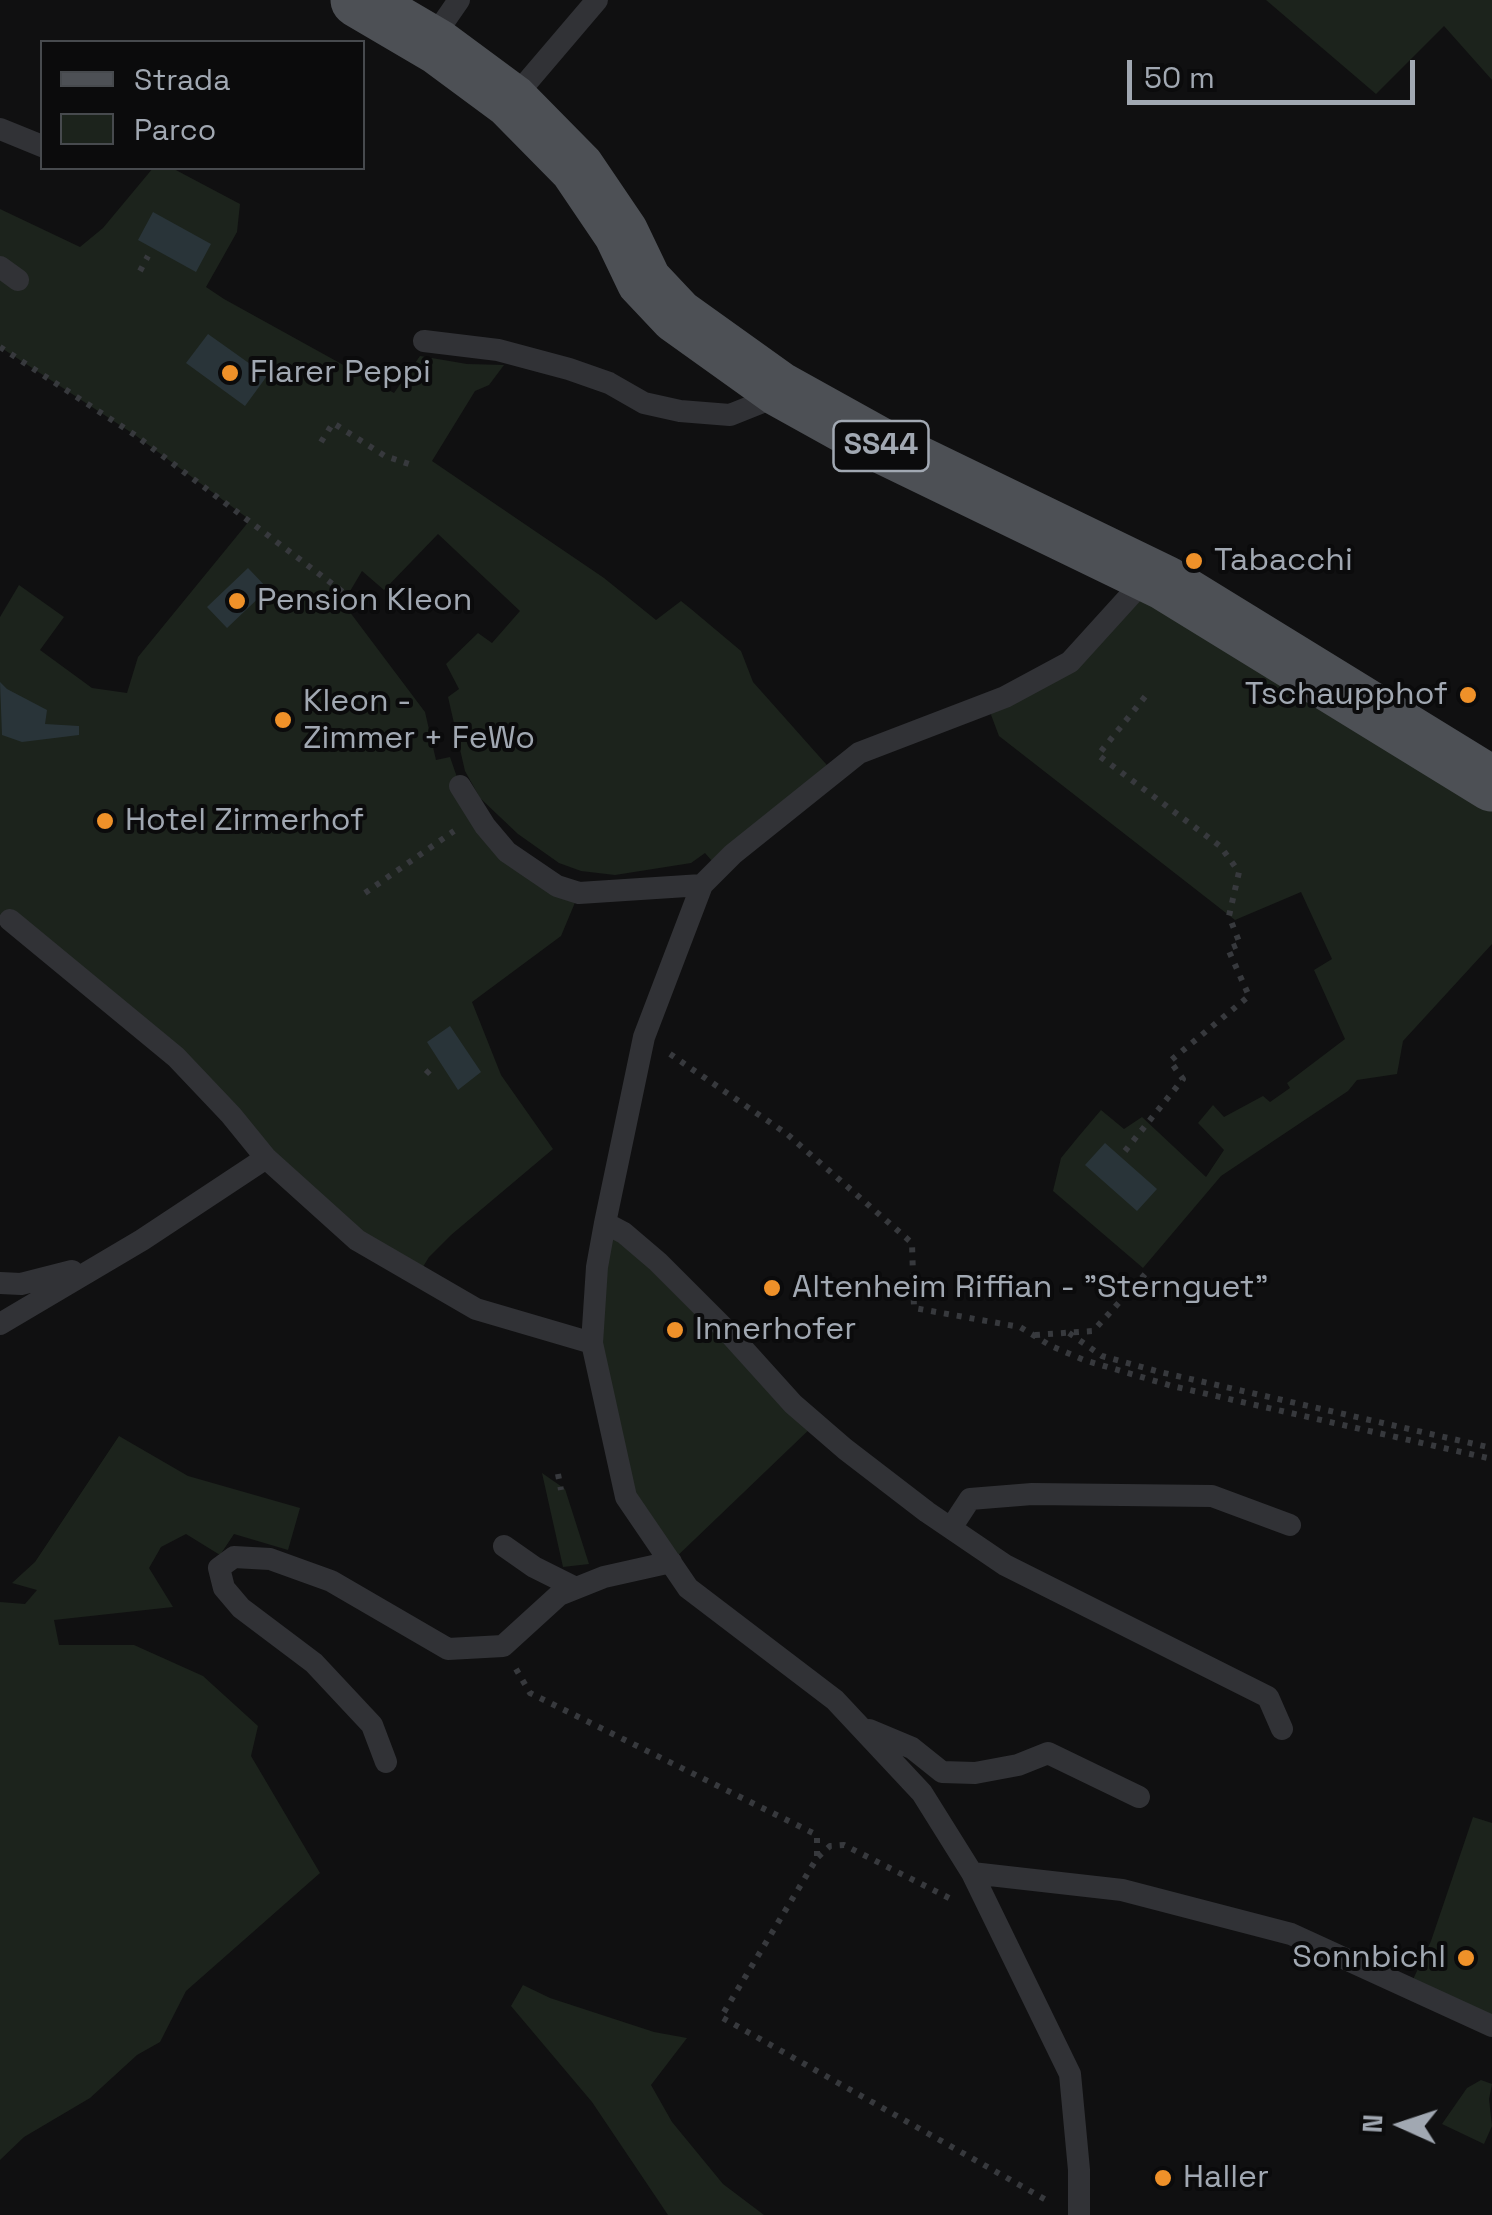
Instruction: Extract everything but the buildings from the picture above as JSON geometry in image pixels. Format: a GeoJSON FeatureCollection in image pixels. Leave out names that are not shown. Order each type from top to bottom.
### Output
{"type":"FeatureCollection","features":[{"type":"Feature","properties":{"kind":"main road","name":"SS44"},"geometry":{"type":"LineString","coordinates":[[358,0],[444,21],[511,101],[577,168],[621,233],[644,281],[677,316],[779,389],[878,444],[1148,576],[1221,616],[1492,784]]}},
{"type":"Feature","properties":{"kind":"lane"},"geometry":{"type":"LineString","coordinates":[[511,101],[597,0]]}},
{"type":"Feature","properties":{"kind":"lane"},"geometry":{"type":"LineString","coordinates":[[0,129],[40,145]]}},
{"type":"Feature","properties":{"kind":"lane"},"geometry":{"type":"LineString","coordinates":[[424,341],[498,350],[569,369],[609,383],[644,403],[680,411],[730,415],[760,403],[779,389]]}},
{"type":"Feature","properties":{"kind":"lane"},"geometry":{"type":"LineString","coordinates":[[1079,2215],[1070,2074],[972,1873],[922,1793],[835,1700],[688,1588],[626,1498],[592,1344],[604,1223],[644,1037],[702,885],[733,854],[859,754],[1005,697],[1070,662],[1148,576]]}},
{"type":"Feature","properties":{"kind":"lane"},"geometry":{"type":"LineString","coordinates":[[460,786],[506,852],[557,886],[580,893],[702,885]]}},
{"type":"Feature","properties":{"kind":"lane"},"geometry":{"type":"LineString","coordinates":[[10,920],[176,1057],[231,1114],[266,1158],[357,1240],[476,1309],[592,1344]]}},
{"type":"Feature","properties":{"kind":"lane"},"geometry":{"type":"LineString","coordinates":[[0,1324],[266,1158]]}},
{"type":"Feature","properties":{"kind":"lane"},"geometry":{"type":"LineString","coordinates":[[604,1223],[624,1232],[658,1262],[815,1424],[951,1528],[1005,1565],[1268,1696],[1282,1729]]}},
{"type":"Feature","properties":{"kind":"lane"},"geometry":{"type":"LineString","coordinates":[[0,1283],[21,1284],[100,1264]]}},
{"type":"Feature","properties":{"kind":"lane"},"geometry":{"type":"LineString","coordinates":[[951,1528],[970,1499],[1032,1494],[1212,1496],[1290,1525]]}},
{"type":"Feature","properties":{"kind":"lane"},"geometry":{"type":"LineString","coordinates":[[504,1546],[534,1567],[576,1588]]}},
{"type":"Feature","properties":{"kind":"lane"},"geometry":{"type":"LineString","coordinates":[[386,1762],[372,1725],[314,1663],[240,1608],[224,1588],[219,1568],[234,1557],[270,1559],[331,1581],[448,1649],[503,1646],[559,1596],[604,1578],[671,1562]]}},
{"type":"Feature","properties":{"kind":"lane"},"geometry":{"type":"LineString","coordinates":[[861,1727],[912,1748],[942,1772],[975,1774],[1048,1754],[1139,1798]]}},
{"type":"Feature","properties":{"kind":"lane"},"geometry":{"type":"LineString","coordinates":[[972,1873],[1122,1890],[1275,1930],[1492,2026]]}},
{"type":"Feature","properties":{"kind":"path"},"geometry":{"type":"LineString","coordinates":[[140,270],[148,256]]}},
{"type":"Feature","properties":{"kind":"path"},"geometry":{"type":"LineString","coordinates":[[0,346],[135,435],[347,595]]}},
{"type":"Feature","properties":{"kind":"path"},"geometry":{"type":"LineString","coordinates":[[321,442],[334,423],[385,456],[412,465]]}},
{"type":"Feature","properties":{"kind":"path"},"geometry":{"type":"LineString","coordinates":[[1124,1151],[1184,1079],[1170,1061],[1249,996],[1228,949],[1240,944],[1229,916],[1239,872],[1220,846],[1098,755],[1148,693]]}},
{"type":"Feature","properties":{"kind":"path"},"geometry":{"type":"LineString","coordinates":[[365,892],[451,833]]}},
{"type":"Feature","properties":{"kind":"path"},"geometry":{"type":"LineString","coordinates":[[644,1037],[787,1134],[912,1243],[914,1308],[1020,1326],[1084,1360],[1172,1386],[1492,1458]]}},
{"type":"Feature","properties":{"kind":"path"},"geometry":{"type":"LineString","coordinates":[[1034,1335],[1093,1331],[1148,1271]]}},
{"type":"Feature","properties":{"kind":"path"},"geometry":{"type":"LineString","coordinates":[[1070,1333],[1102,1356],[1160,1372],[1492,1448]]}},
{"type":"Feature","properties":{"kind":"path"},"geometry":{"type":"LineString","coordinates":[[558,1474],[561,1490]]}},
{"type":"Feature","properties":{"kind":"path"},"geometry":{"type":"LineString","coordinates":[[503,1646],[530,1693],[818,1835],[818,1858]]}},
{"type":"Feature","properties":{"kind":"path"},"geometry":{"type":"LineString","coordinates":[[991,1912],[914,1883],[844,1845],[830,1846],[818,1858],[721,2017],[1079,2215]]}},
{"type":"Feature","properties":{"kind":"green space"},"geometry":{"type":"Polygon","coordinates":[[[1266,0],[1492,0],[1492,80],[1444,26],[1376,94],[1266,0]]]}},
{"type":"Feature","properties":{"kind":"green space"},"geometry":{"type":"Polygon","coordinates":[[[151,170],[176,170],[240,204],[237,232],[206,287],[224,299],[394,393],[420,356],[504,365],[489,385],[475,391],[432,461],[604,578],[656,620],[681,601],[741,651],[753,682],[834,773],[719,869],[705,853],[691,863],[615,875],[581,871],[559,863],[518,834],[480,798],[465,771],[448,697],[459,689],[446,664],[478,633],[492,643],[520,611],[438,534],[384,590],[362,571],[343,603],[425,712],[436,760],[450,757],[460,786],[485,826],[579,893],[561,936],[472,1002],[501,1075],[553,1149],[451,1235],[418,1275],[357,1240],[231,1114],[11,920],[0,925],[0,617],[19,585],[64,617],[40,650],[92,688],[127,693],[138,657],[250,520],[135,435],[0,347],[0,209],[80,247],[103,228],[151,170]]]}},
{"type":"Feature","properties":{"kind":"green space"},"geometry":{"type":"Polygon","coordinates":[[[1148,576],[1492,784],[1492,944],[1403,1041],[1397,1074],[1357,1080],[1348,1091],[1221,1176],[1143,1268],[1053,1191],[1061,1158],[1101,1110],[1124,1129],[1142,1117],[1206,1177],[1224,1150],[1198,1123],[1213,1105],[1224,1117],[1263,1096],[1270,1102],[1290,1088],[1287,1083],[1345,1039],[1314,970],[1332,959],[1301,892],[1235,920],[999,736],[987,704],[1070,662],[1148,576]]]}},
{"type":"Feature","properties":{"kind":"green space"},"geometry":{"type":"Polygon","coordinates":[[[605,1223],[815,1424],[671,1562],[626,1497],[592,1343],[605,1223]]]}},
{"type":"Feature","properties":{"kind":"green space"},"geometry":{"type":"Polygon","coordinates":[[[119,1436],[188,1476],[300,1508],[288,1550],[234,1534],[220,1555],[186,1534],[161,1547],[149,1568],[173,1607],[54,1620],[59,1645],[134,1645],[203,1676],[258,1726],[251,1756],[320,1873],[186,1991],[160,2042],[137,2055],[90,2098],[24,2137],[0,2160],[0,1602],[25,1604],[37,1590],[12,1583],[35,1562],[119,1436]]]}},
{"type":"Feature","properties":{"kind":"green space"},"geometry":{"type":"Polygon","coordinates":[[[542,1473],[565,1489],[589,1564],[563,1567],[542,1473]]]}},
{"type":"Feature","properties":{"kind":"green space"},"geometry":{"type":"Polygon","coordinates":[[[1473,1817],[1492,1823],[1492,2026],[1409,1988],[1431,1941],[1473,1817]]]}},
{"type":"Feature","properties":{"kind":"green space"},"geometry":{"type":"Polygon","coordinates":[[[523,1985],[550,1998],[654,2032],[687,2038],[651,2085],[672,2122],[723,2184],[764,2215],[668,2215],[592,2102],[511,2006],[523,1985]]]}},
{"type":"Feature","properties":{"kind":"green space"},"geometry":{"type":"Polygon","coordinates":[[[1481,2080],[1492,2084],[1492,2126],[1484,2144],[1442,2124],[1467,2088],[1481,2080]]]}},
{"type":"Feature","properties":{"kind":"shaded area"},"geometry":{"type":"Polygon","coordinates":[[[153,212],[211,244],[196,272],[138,240],[153,212]]]}},
{"type":"Feature","properties":{"kind":"shaded area"},"geometry":{"type":"Polygon","coordinates":[[[208,334],[267,376],[245,406],[186,363],[208,334]]]}},
{"type":"Feature","properties":{"kind":"shaded area"},"geometry":{"type":"Polygon","coordinates":[[[248,568],[268,589],[227,628],[207,607],[248,568]]]}},
{"type":"Feature","properties":{"kind":"shaded area"},"geometry":{"type":"Polygon","coordinates":[[[0,682],[47,710],[45,724],[79,726],[79,735],[22,742],[2,735],[0,682]]]}},
{"type":"Feature","properties":{"kind":"shaded area"},"geometry":{"type":"Polygon","coordinates":[[[450,1026],[481,1072],[458,1090],[427,1042],[450,1026]]]}},
{"type":"Feature","properties":{"kind":"shaded area"},"geometry":{"type":"Polygon","coordinates":[[[1105,1143],[1157,1189],[1137,1211],[1085,1165],[1105,1143]]]}},
{"type":"Feature","properties":{"kind":"place","name":"Flarer Peppi"},"geometry":{"type":"Point","coordinates":[230,373]}},
{"type":"Feature","properties":{"kind":"place","name":"Tabacchi"},"geometry":{"type":"Point","coordinates":[1194,561]}},
{"type":"Feature","properties":{"kind":"place","name":"Pension Kleon"},"geometry":{"type":"Point","coordinates":[237,601]}},
{"type":"Feature","properties":{"kind":"place","name":"Tschaupphof"},"geometry":{"type":"Point","coordinates":[1468,695]}},
{"type":"Feature","properties":{"kind":"place","name":"Kleon - Zimmer + FeWo"},"geometry":{"type":"Point","coordinates":[283,720]}},
{"type":"Feature","properties":{"kind":"place","name":"Hotel Zirmerhof"},"geometry":{"type":"Point","coordinates":[105,821]}},
{"type":"Feature","properties":{"kind":"place","name":"Altenheim Riffian - \"Sternguet\""},"geometry":{"type":"Point","coordinates":[772,1288]}},
{"type":"Feature","properties":{"kind":"place","name":"Innerhofer"},"geometry":{"type":"Point","coordinates":[675,1330]}},
{"type":"Feature","properties":{"kind":"place","name":"Sonnbichl"},"geometry":{"type":"Point","coordinates":[1466,1958]}},
{"type":"Feature","properties":{"kind":"place","name":"Haller"},"geometry":{"type":"Point","coordinates":[1163,2178]}}]}
